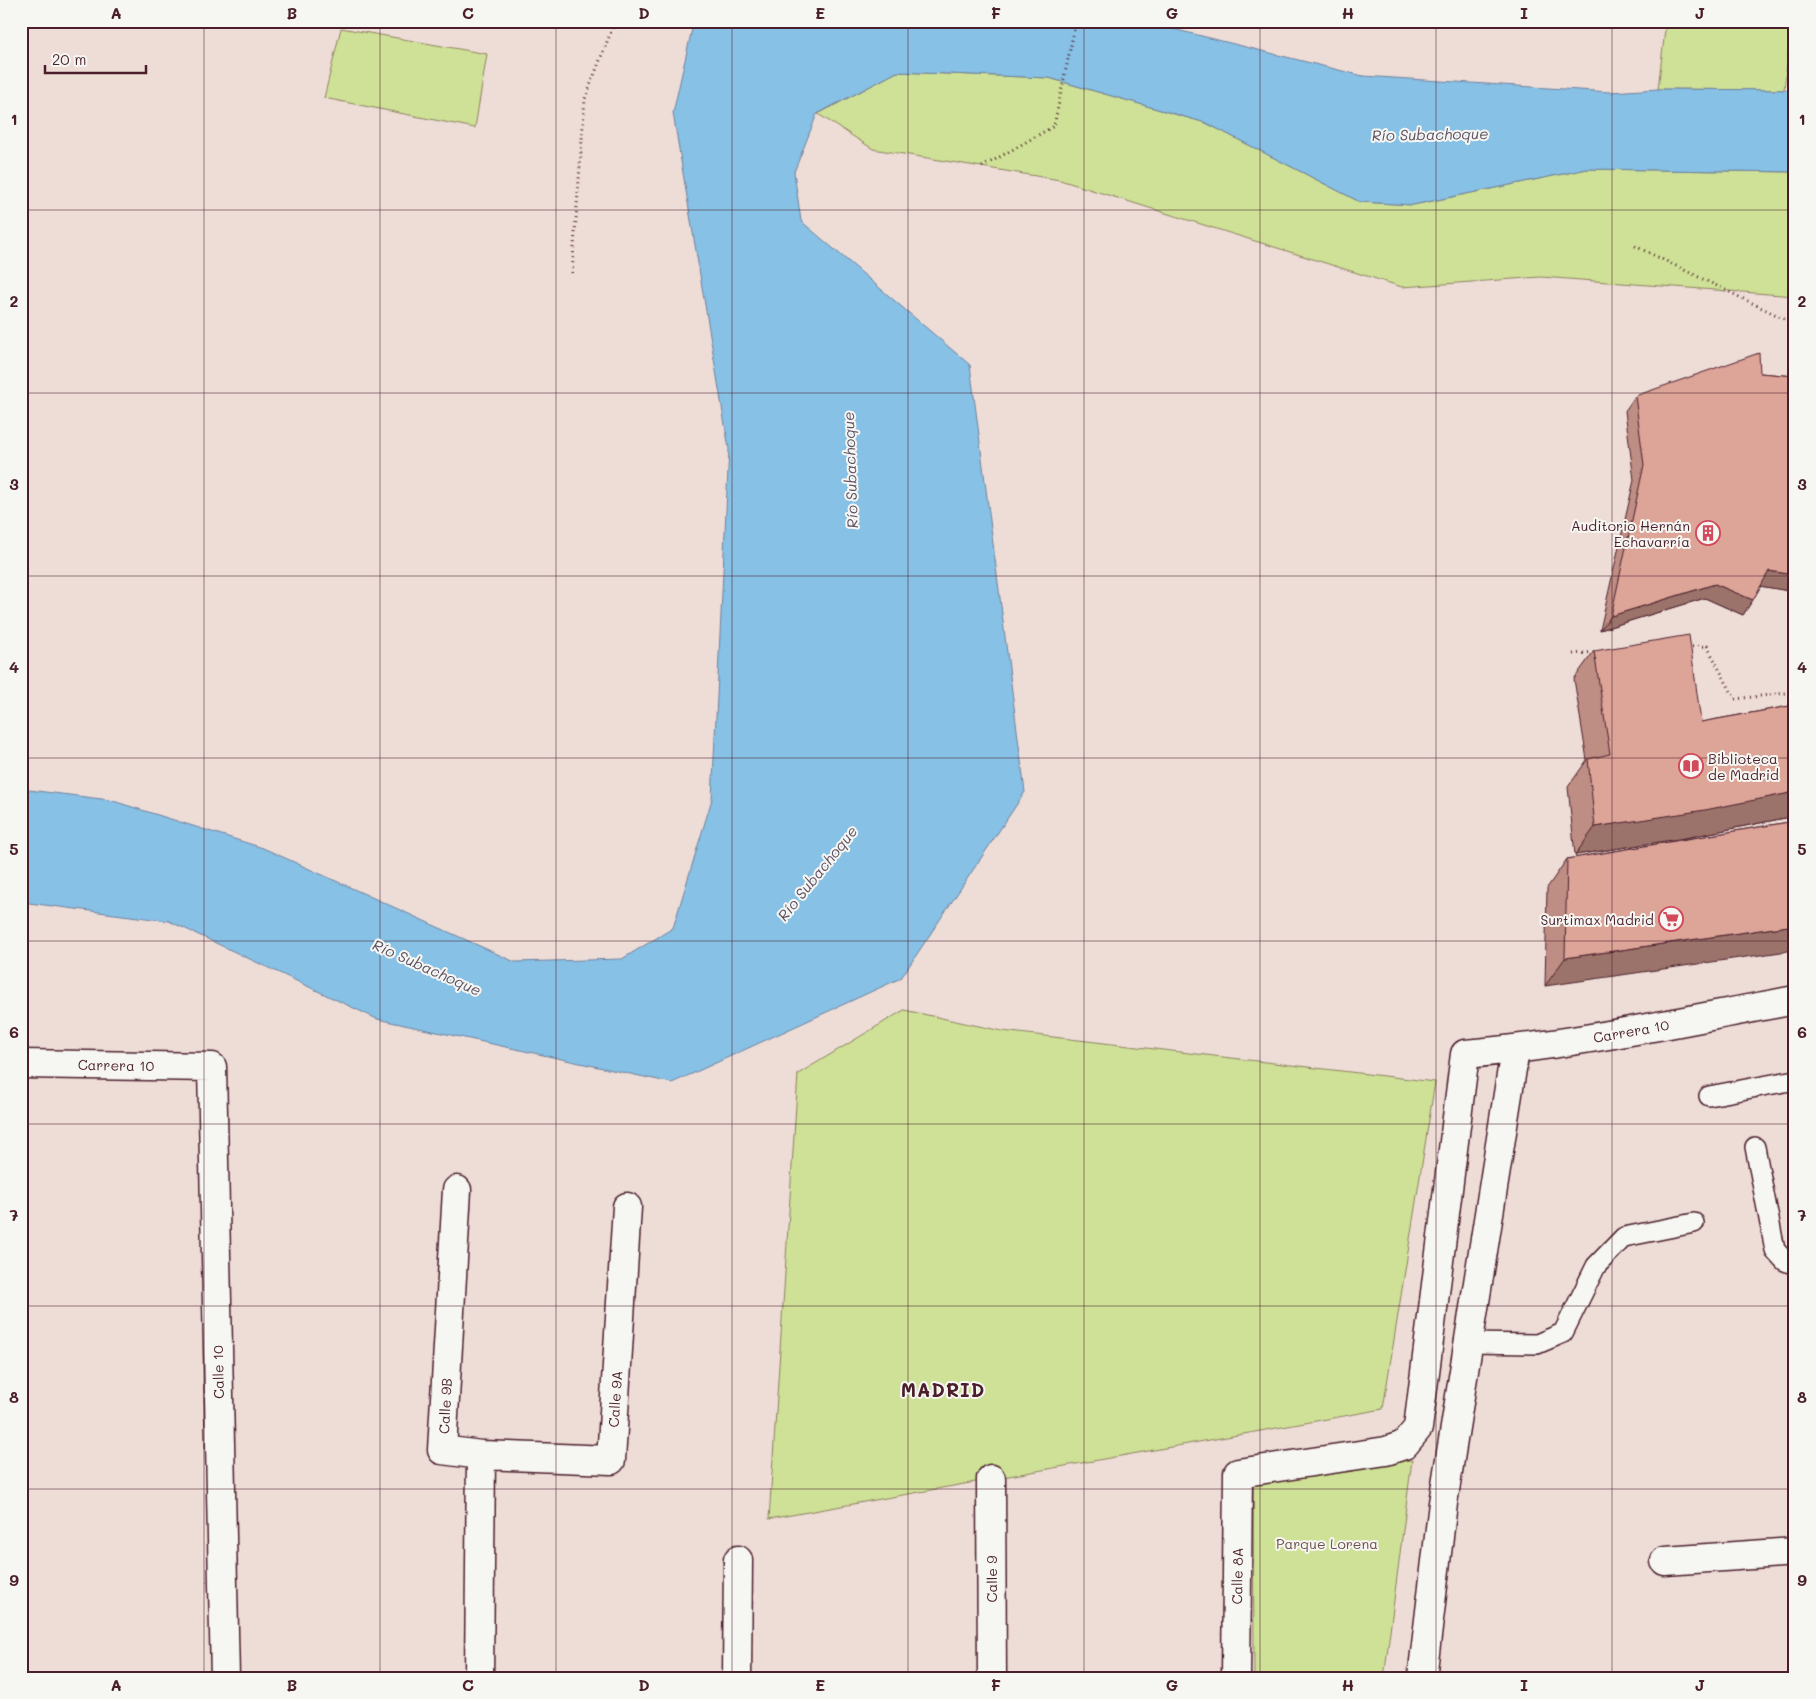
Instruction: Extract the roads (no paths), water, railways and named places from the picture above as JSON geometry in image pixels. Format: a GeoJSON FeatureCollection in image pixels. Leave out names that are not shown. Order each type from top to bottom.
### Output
{"type":"FeatureCollection","features":[{"type":"Feature","properties":{"kind":"street","name":"Carrera 10"},"geometry":{"type":"LineString","coordinates":[[1238,1473],[1386,1451],[1404,1445],[1418,1428],[1465,1054],[1515,1050],[1795,1000]]}},
{"type":"Feature","properties":{"kind":"street"},"geometry":{"type":"LineString","coordinates":[[1422,1678],[1443,1503],[1470,1343],[1515,1050]]}},
{"type":"Feature","properties":{"kind":"street","name":"Carrera 10"},"geometry":{"type":"LineString","coordinates":[[21,1064],[212,1067]]}},
{"type":"Feature","properties":{"kind":"street","name":"Calle 10"},"geometry":{"type":"LineString","coordinates":[[212,1067],[225,1678]]}},
{"type":"Feature","properties":{"kind":"street","name":"Calle 9B"},"geometry":{"type":"LineString","coordinates":[[457,1190],[442,1450],[481,1455]]}},
{"type":"Feature","properties":{"kind":"street","name":"Calle 9A"},"geometry":{"type":"LineString","coordinates":[[481,1455],[611,1460],[627,1207]]}},
{"type":"Feature","properties":{"kind":"street"},"geometry":{"type":"LineString","coordinates":[[479,1678],[481,1455]]}},
{"type":"Feature","properties":{"kind":"street","name":"Calle 8A"},"geometry":{"type":"LineString","coordinates":[[1236,1678],[1238,1473]]}},
{"type":"Feature","properties":{"kind":"street","name":"Calle 9"},"geometry":{"type":"LineString","coordinates":[[991,1479],[992,1678]]}},
{"type":"Feature","properties":{"kind":"street"},"geometry":{"type":"LineString","coordinates":[[1666,1562],[1795,1552]]}},
{"type":"Feature","properties":{"kind":"street"},"geometry":{"type":"LineString","coordinates":[[737,1678],[738,1560]]}},
{"type":"Feature","properties":{"kind":"lane"},"geometry":{"type":"LineString","coordinates":[[1709,1096],[1795,1080]]}},
{"type":"Feature","properties":{"kind":"lane"},"geometry":{"type":"LineString","coordinates":[[1755,1147],[1775,1250],[1785,1261],[1795,1265]]}},
{"type":"Feature","properties":{"kind":"lane"},"geometry":{"type":"LineString","coordinates":[[1470,1343],[1538,1344],[1563,1333],[1596,1266],[1624,1237],[1694,1223]]}},
{"type":"Feature","properties":{"kind":"water","name":"Río Subachoque"},"geometry":{"type":"Polygon","coordinates":[[[697,21],[1141,21],[1363,76],[1610,92],[1658,89],[1795,90],[1795,172],[1587,169],[1413,205],[1360,202],[1206,123],[1049,78],[897,72],[817,114],[794,172],[801,221],[970,365],[1025,792],[901,978],[672,1083],[377,1019],[169,921],[21,902],[21,789],[110,800],[263,848],[515,962],[622,959],[673,928],[712,799],[729,449],[673,113],[692,29],[697,21]]]}},
{"type":"Feature","properties":{"kind":"place","name":"Auditorio Hernán Echavarría"},"geometry":{"type":"Point","coordinates":[1708,533]}},
{"type":"Feature","properties":{"kind":"place","name":"Biblioteca de Madrid"},"geometry":{"type":"Point","coordinates":[1691,766]}},
{"type":"Feature","properties":{"kind":"place","name":"Surtimax Madrid"},"geometry":{"type":"Point","coordinates":[1671,919]}},
{"type":"Feature","properties":{"kind":"district","name":"MADRID"},"geometry":{"type":"Point","coordinates":[943,1389]}},
{"type":"Feature","properties":{"kind":"park label","name":"Parque Lorena"},"geometry":{"type":"Point","coordinates":[1327,1543]}}]}
